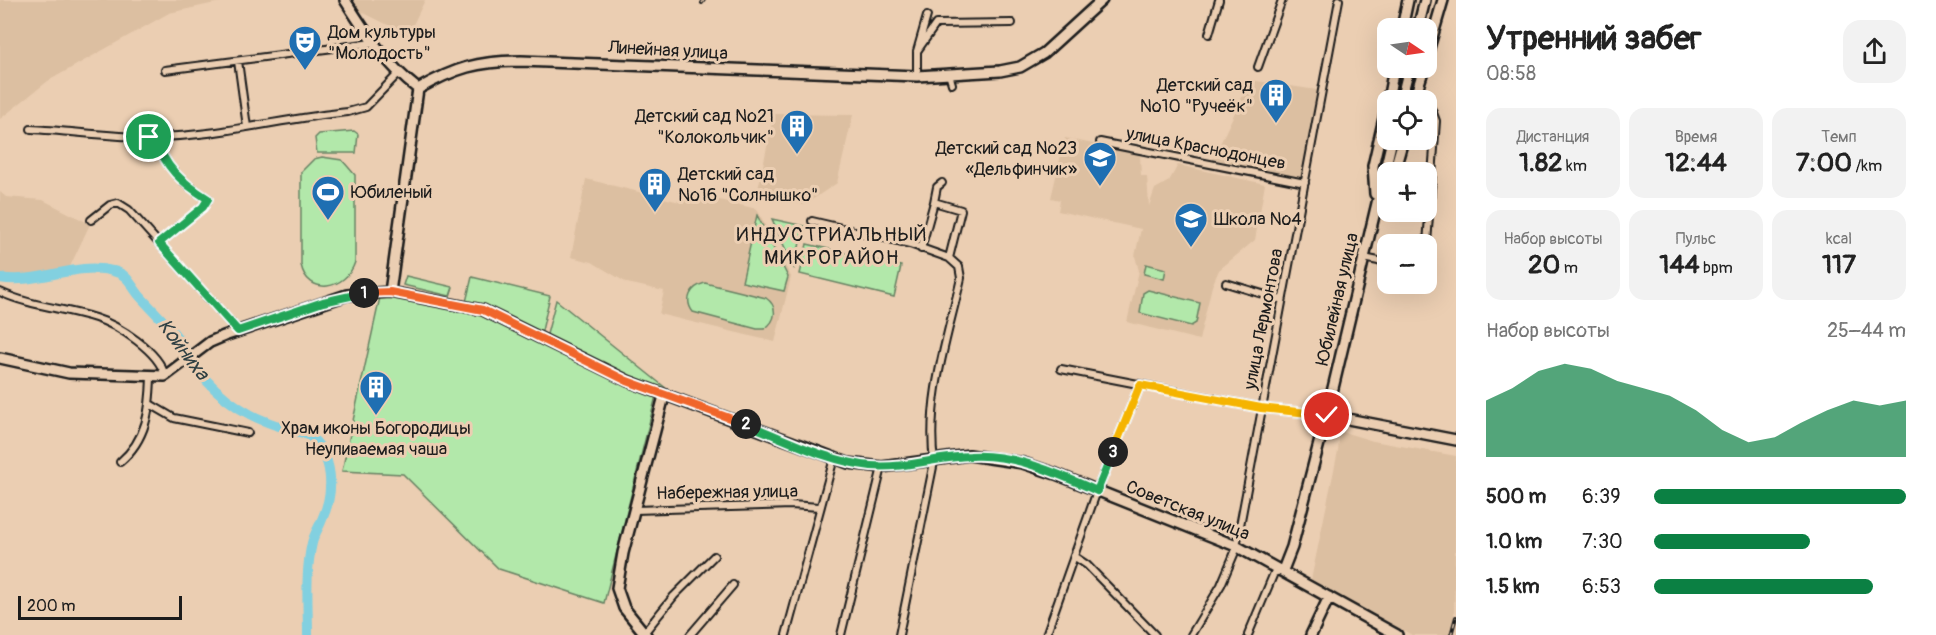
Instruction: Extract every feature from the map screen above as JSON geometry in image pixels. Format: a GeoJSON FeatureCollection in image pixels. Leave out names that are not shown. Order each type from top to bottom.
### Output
{"type":"FeatureCollection","features":[{"type":"Feature","properties":{"kind":"main road"},"geometry":{"type":"LineString","coordinates":[[345,0],[347,12],[398,74],[418,89],[390,292]]}},
{"type":"Feature","properties":{"kind":"main road","name":"Линейная улица"},"geometry":{"type":"LineString","coordinates":[[418,89],[446,73],[464,67],[505,61],[950,79],[1027,64],[1057,43],[1102,0]]}},
{"type":"Feature","properties":{"kind":"main road"},"geometry":{"type":"LineString","coordinates":[[1404,18],[1408,0]]}},
{"type":"Feature","properties":{"kind":"main road"},"geometry":{"type":"LineString","coordinates":[[1420,18],[1425,0]]}},
{"type":"Feature","properties":{"kind":"main road"},"geometry":{"type":"LineString","coordinates":[[1437,20],[1443,0]]}},
{"type":"Feature","properties":{"kind":"main road"},"geometry":{"type":"LineString","coordinates":[[1375,209],[1373,166],[1377,149]]}},
{"type":"Feature","properties":{"kind":"main road","name":"Юбилейная улица"},"geometry":{"type":"LineString","coordinates":[[1283,570],[1327,415],[1390,150]]}},
{"type":"Feature","properties":{"kind":"main road","name":"Советская улица"},"geometry":{"type":"LineString","coordinates":[[0,358],[69,373],[165,376],[210,342],[347,295],[390,292],[483,310],[627,381],[834,458],[882,466],[934,462],[969,456],[990,456],[1056,474],[1236,546],[1397,635]]}},
{"type":"Feature","properties":{"kind":"main road","name":"Набережная улица"},"geometry":{"type":"LineString","coordinates":[[645,634],[624,608],[617,588],[664,396]]}},
{"type":"Feature","properties":{"kind":"main road"},"geometry":{"type":"LineString","coordinates":[[1327,415],[1456,440]]}},
{"type":"Feature","properties":{"kind":"main road"},"geometry":{"type":"LineString","coordinates":[[1311,635],[1329,597]]}},
{"type":"Feature","properties":{"kind":"street"},"geometry":{"type":"LineString","coordinates":[[1209,34],[1219,0]]}},
{"type":"Feature","properties":{"kind":"street"},"geometry":{"type":"LineString","coordinates":[[1258,67],[1282,0]]}},
{"type":"Feature","properties":{"kind":"street","name":"улица Лермонтова"},"geometry":{"type":"LineString","coordinates":[[1191,635],[1221,585],[1236,546],[1339,0]]}},
{"type":"Feature","properties":{"kind":"street"},"geometry":{"type":"LineString","coordinates":[[917,76],[917,51],[927,16]]}},
{"type":"Feature","properties":{"kind":"street"},"geometry":{"type":"LineString","coordinates":[[917,51],[936,24],[1012,23]]}},
{"type":"Feature","properties":{"kind":"street"},"geometry":{"type":"LineString","coordinates":[[165,70],[372,42]]}},
{"type":"Feature","properties":{"kind":"street"},"geometry":{"type":"LineString","coordinates":[[238,61],[247,127]]}},
{"type":"Feature","properties":{"kind":"street"},"geometry":{"type":"LineString","coordinates":[[31,129],[94,132],[117,138],[155,137],[247,127],[348,112],[366,107],[398,74]]}},
{"type":"Feature","properties":{"kind":"street"},"geometry":{"type":"LineString","coordinates":[[155,137],[167,166],[180,181],[208,199],[203,207],[159,243]]}},
{"type":"Feature","properties":{"kind":"street","name":"улица Краснодонцев"},"geometry":{"type":"LineString","coordinates":[[1100,142],[1305,183]]}},
{"type":"Feature","properties":{"kind":"street"},"geometry":{"type":"LineString","coordinates":[[1428,234],[1434,150]]}},
{"type":"Feature","properties":{"kind":"street"},"geometry":{"type":"LineString","coordinates":[[921,249],[937,187],[942,183]]}},
{"type":"Feature","properties":{"kind":"street"},"geometry":{"type":"LineString","coordinates":[[934,202],[961,210],[949,258]]}},
{"type":"Feature","properties":{"kind":"street"},"geometry":{"type":"LineString","coordinates":[[91,220],[110,205],[118,203],[159,243],[238,331]]}},
{"type":"Feature","properties":{"kind":"street"},"geometry":{"type":"LineString","coordinates":[[812,221],[921,249],[949,258],[959,267],[961,278],[935,386],[931,436],[934,462],[899,635]]}},
{"type":"Feature","properties":{"kind":"street"},"geometry":{"type":"LineString","coordinates":[[1364,258],[1377,260]]}},
{"type":"Feature","properties":{"kind":"street"},"geometry":{"type":"LineString","coordinates":[[1226,283],[1282,300]]}},
{"type":"Feature","properties":{"kind":"street"},"geometry":{"type":"LineString","coordinates":[[0,292],[17,300],[97,318],[132,338],[158,359],[165,376]]}},
{"type":"Feature","properties":{"kind":"street"},"geometry":{"type":"LineString","coordinates":[[1062,369],[1261,408],[1327,415]]}},
{"type":"Feature","properties":{"kind":"street"},"geometry":{"type":"LineString","coordinates":[[120,462],[135,449],[150,404],[152,377]]}},
{"type":"Feature","properties":{"kind":"street"},"geometry":{"type":"LineString","coordinates":[[1046,635],[1097,491],[1140,385]]}},
{"type":"Feature","properties":{"kind":"street"},"geometry":{"type":"LineString","coordinates":[[150,404],[174,418],[248,434]]}},
{"type":"Feature","properties":{"kind":"street"},"geometry":{"type":"LineString","coordinates":[[786,635],[834,458]]}},
{"type":"Feature","properties":{"kind":"street"},"geometry":{"type":"LineString","coordinates":[[841,635],[882,466]]}},
{"type":"Feature","properties":{"kind":"street","name":"Набережная улица"},"geometry":{"type":"LineString","coordinates":[[635,510],[791,505],[819,507]]}},
{"type":"Feature","properties":{"kind":"street"},"geometry":{"type":"LineString","coordinates":[[645,634],[674,596],[714,556]]}},
{"type":"Feature","properties":{"kind":"street"},"geometry":{"type":"LineString","coordinates":[[1075,557],[1087,565],[1155,635]]}},
{"type":"Feature","properties":{"kind":"street"},"geometry":{"type":"LineString","coordinates":[[1248,635],[1268,583],[1274,573],[1283,570]]}},
{"type":"Feature","properties":{"kind":"street"},"geometry":{"type":"LineString","coordinates":[[690,635],[733,585]]}},
{"type":"Feature","properties":{"kind":"shaded area"},"geometry":{"type":"Polygon","coordinates":[[[0,0],[229,0],[169,13],[48,81],[0,119],[0,0]]]}},
{"type":"Feature","properties":{"kind":"shaded area"},"geometry":{"type":"Polygon","coordinates":[[[351,0],[425,0],[408,35],[356,9],[351,0]]]}},
{"type":"Feature","properties":{"kind":"shaded area"},"geometry":{"type":"Polygon","coordinates":[[[1250,80],[1317,90],[1301,179],[1213,159],[1250,80]]]}},
{"type":"Feature","properties":{"kind":"shaded area"},"geometry":{"type":"Polygon","coordinates":[[[774,114],[853,115],[837,183],[804,205],[757,194],[774,114]]]}},
{"type":"Feature","properties":{"kind":"shaded area","name":"Школа №4"},"geometry":{"type":"Polygon","coordinates":[[[1065,138],[1140,154],[1141,176],[1147,176],[1149,206],[1155,189],[1169,181],[1178,165],[1265,184],[1255,240],[1219,270],[1212,286],[1199,340],[1127,322],[1139,271],[1135,256],[1141,229],[1058,211],[1060,200],[1051,198],[1065,138]]]}},
{"type":"Feature","properties":{"kind":"shaded area"},"geometry":{"type":"Polygon","coordinates":[[[586,179],[684,203],[686,192],[757,209],[791,277],[775,342],[659,314],[664,291],[627,283],[592,262],[571,257],[586,179]]]}},
{"type":"Feature","properties":{"kind":"shaded area"},"geometry":{"type":"Polygon","coordinates":[[[0,192],[6,197],[43,200],[90,224],[66,275],[9,283],[0,278],[0,192]]]}},
{"type":"Feature","properties":{"kind":"shaded area"},"geometry":{"type":"Polygon","coordinates":[[[1340,431],[1373,441],[1456,456],[1454,635],[1412,635],[1311,580],[1338,451],[1340,431]]]}},
{"type":"Feature","properties":{"kind":"green space"},"geometry":{"type":"Polygon","coordinates":[[[354,131],[358,134],[356,153],[317,153],[315,138],[319,134],[354,131]]]}},
{"type":"Feature","properties":{"kind":"green space","name":"Юбиленый"},"geometry":{"type":"Polygon","coordinates":[[[322,157],[342,160],[355,175],[355,262],[344,279],[327,286],[311,282],[301,265],[301,172],[314,159],[322,157]]]}},
{"type":"Feature","properties":{"kind":"green space"},"geometry":{"type":"Polygon","coordinates":[[[757,215],[788,277],[784,291],[742,282],[757,215]]]}},
{"type":"Feature","properties":{"kind":"green space"},"geometry":{"type":"Polygon","coordinates":[[[772,219],[804,226],[794,268],[772,219]]]}},
{"type":"Feature","properties":{"kind":"green space"},"geometry":{"type":"Polygon","coordinates":[[[807,244],[901,266],[894,297],[800,274],[807,244]]]}},
{"type":"Feature","properties":{"kind":"green space"},"geometry":{"type":"Polygon","coordinates":[[[1146,264],[1166,269],[1164,279],[1144,274],[1146,264]]]}},
{"type":"Feature","properties":{"kind":"green space"},"geometry":{"type":"Polygon","coordinates":[[[406,276],[453,287],[450,296],[403,285],[406,276]]]}},
{"type":"Feature","properties":{"kind":"green space"},"geometry":{"type":"Polygon","coordinates":[[[472,277],[550,296],[541,335],[466,302],[472,277]]]}},
{"type":"Feature","properties":{"kind":"green space"},"geometry":{"type":"Polygon","coordinates":[[[705,283],[766,298],[773,305],[774,318],[764,329],[757,329],[693,312],[689,303],[690,294],[705,283]]]}},
{"type":"Feature","properties":{"kind":"green space"},"geometry":{"type":"Polygon","coordinates":[[[1148,290],[1200,303],[1196,323],[1191,326],[1140,313],[1143,293],[1148,290]]]}},
{"type":"Feature","properties":{"kind":"green space"},"geometry":{"type":"Polygon","coordinates":[[[380,297],[405,297],[481,311],[656,396],[604,603],[499,569],[403,474],[342,471],[380,297]]]}},
{"type":"Feature","properties":{"kind":"green space"},"geometry":{"type":"Polygon","coordinates":[[[556,300],[672,393],[642,384],[546,338],[556,300]]]}},
{"type":"Feature","properties":{"kind":"waterway","name":"Койниха"},"geometry":{"type":"LineString","coordinates":[[0,278],[28,278],[85,269],[99,269],[122,274],[180,341],[200,373],[227,400],[251,415],[307,434],[316,443],[327,463],[330,487],[326,510],[312,543],[308,566],[308,635]]}},
{"type":"Feature","properties":{"kind":"railway"},"geometry":{"type":"LineString","coordinates":[[1451,635],[1456,617]]}},
{"type":"Feature","properties":{"kind":"place","name":"Дом культуры \"Молодость\""},"geometry":{"type":"Point","coordinates":[305,71]}},
{"type":"Feature","properties":{"kind":"place","name":"Детский сад №10 \"Ручеёк\""},"geometry":{"type":"Point","coordinates":[1276,124]}},
{"type":"Feature","properties":{"kind":"place","name":"Детский сад №21 \"Колокольчик\""},"geometry":{"type":"Point","coordinates":[797,155]}},
{"type":"Feature","properties":{"kind":"place","name":"Детский сад №23 «Дельфинчик»"},"geometry":{"type":"Point","coordinates":[1100,187]}},
{"type":"Feature","properties":{"kind":"place","name":"Детский сад №16 \"Солнышко\""},"geometry":{"type":"Point","coordinates":[655,213]}},
{"type":"Feature","properties":{"kind":"place","name":"Юбиленый"},"geometry":{"type":"Point","coordinates":[328,221]}},
{"type":"Feature","properties":{"kind":"place","name":"Школа №4"},"geometry":{"type":"Point","coordinates":[1191,248]}},
{"type":"Feature","properties":{"kind":"place","name":"Храм иконы Богородицы Неупиваемая чаша"},"geometry":{"type":"Point","coordinates":[376,416]}},
{"type":"Feature","properties":{"kind":"district","name":"ИНДУСТРИАЛЬНЫЙ МИКРОРАЙОН"},"geometry":{"type":"Point","coordinates":[832,246]}},
{"type":"Feature","properties":{"kind":"route"},"geometry":{"type":"LineString","coordinates":[[149,137],[155,137],[167,166],[180,181],[208,199],[203,207],[159,243],[238,331],[289,312],[353,293],[390,292],[424,297],[483,310],[627,381],[848,463],[882,466],[934,462],[969,456],[990,456],[1023,463],[1097,491],[1140,385],[1261,408],[1327,415]]}}]}
